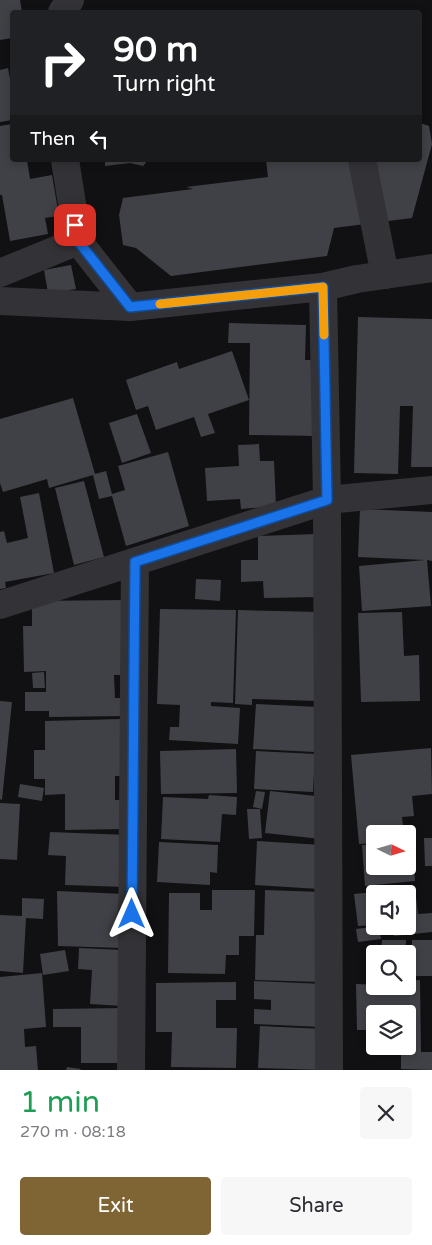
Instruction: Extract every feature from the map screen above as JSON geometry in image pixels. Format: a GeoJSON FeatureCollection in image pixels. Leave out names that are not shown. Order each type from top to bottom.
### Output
{"type":"FeatureCollection","features":[{"type":"Feature","properties":{"kind":"street"},"geometry":{"type":"LineString","coordinates":[[65,162],[78,241],[130,307]]}},
{"type":"Feature","properties":{"kind":"street"},"geometry":{"type":"LineString","coordinates":[[362,162],[385,275]]}},
{"type":"Feature","properties":{"kind":"street"},"geometry":{"type":"LineString","coordinates":[[0,273],[78,241]]}},
{"type":"Feature","properties":{"kind":"street"},"geometry":{"type":"LineString","coordinates":[[0,301],[130,307],[323,287],[432,268]]}},
{"type":"Feature","properties":{"kind":"street"},"geometry":{"type":"LineString","coordinates":[[323,287],[327,500],[329,1070]]}},
{"type":"Feature","properties":{"kind":"street"},"geometry":{"type":"LineString","coordinates":[[0,604],[327,500],[432,490]]}},
{"type":"Feature","properties":{"kind":"street"},"geometry":{"type":"LineString","coordinates":[[131,1070],[135,562]]}},
{"type":"Feature","properties":{"kind":"building"},"geometry":{"type":"Polygon","coordinates":[[[0,0],[20,0],[22,10],[10,10],[10,38],[0,40],[0,0]]]}},
{"type":"Feature","properties":{"kind":"building"},"geometry":{"type":"Polygon","coordinates":[[[8,68],[10,78],[10,120],[0,122],[0,70],[8,68]]]}},
{"type":"Feature","properties":{"kind":"building"},"geometry":{"type":"Polygon","coordinates":[[[10,124],[10,162],[27,162],[30,179],[52,175],[59,216],[45,218],[48,234],[10,241],[2,195],[0,195],[0,126],[10,124]]]}},
{"type":"Feature","properties":{"kind":"building"},"geometry":{"type":"Polygon","coordinates":[[[422,124],[429,126],[432,144],[412,218],[334,228],[327,256],[171,276],[136,248],[123,245],[119,215],[123,198],[193,189],[186,187],[268,177],[266,162],[422,162],[422,124]]]}},
{"type":"Feature","properties":{"kind":"building"},"geometry":{"type":"Polygon","coordinates":[[[105,162],[146,162],[143,166],[130,163],[105,166],[105,162]]]}},
{"type":"Feature","properties":{"kind":"building"},"geometry":{"type":"Polygon","coordinates":[[[71,265],[76,289],[48,293],[44,270],[71,265]]]}},
{"type":"Feature","properties":{"kind":"building"},"geometry":{"type":"Polygon","coordinates":[[[358,317],[432,319],[432,467],[411,467],[413,406],[400,406],[398,474],[354,473],[358,317]]]}},
{"type":"Feature","properties":{"kind":"building"},"geometry":{"type":"Polygon","coordinates":[[[229,323],[306,325],[305,360],[318,360],[317,436],[249,435],[250,343],[228,343],[229,323]]]}},
{"type":"Feature","properties":{"kind":"building"},"geometry":{"type":"Polygon","coordinates":[[[232,351],[249,400],[208,414],[215,433],[201,437],[194,417],[156,430],[148,406],[136,410],[126,380],[177,362],[179,369],[232,351]]]}},
{"type":"Feature","properties":{"kind":"building"},"geometry":{"type":"Polygon","coordinates":[[[73,398],[95,474],[106,471],[112,494],[125,490],[118,466],[168,452],[189,526],[126,546],[112,496],[99,499],[93,475],[49,488],[47,479],[3,492],[0,483],[0,419],[73,398]]]}},
{"type":"Feature","properties":{"kind":"building"},"geometry":{"type":"Polygon","coordinates":[[[137,414],[151,453],[122,463],[109,423],[137,414]]]}},
{"type":"Feature","properties":{"kind":"building"},"geometry":{"type":"Polygon","coordinates":[[[259,444],[260,461],[274,461],[276,506],[241,509],[240,499],[207,501],[205,468],[239,466],[238,445],[259,444]]]}},
{"type":"Feature","properties":{"kind":"building"},"geometry":{"type":"Polygon","coordinates":[[[84,481],[104,557],[74,565],[55,488],[84,481]]]}},
{"type":"Feature","properties":{"kind":"building"},"geometry":{"type":"Polygon","coordinates":[[[39,493],[54,573],[5,582],[6,588],[0,589],[0,532],[4,531],[7,543],[28,538],[20,497],[39,493]]]}},
{"type":"Feature","properties":{"kind":"building"},"geometry":{"type":"Polygon","coordinates":[[[360,509],[432,512],[432,561],[427,560],[431,606],[362,611],[359,566],[425,560],[358,557],[360,509]]]}},
{"type":"Feature","properties":{"kind":"building"},"geometry":{"type":"Polygon","coordinates":[[[317,534],[319,597],[264,598],[263,581],[241,582],[241,560],[258,560],[258,536],[317,534]]]}},
{"type":"Feature","properties":{"kind":"building"},"geometry":{"type":"Polygon","coordinates":[[[196,579],[221,580],[220,601],[195,599],[196,579]]]}},
{"type":"Feature","properties":{"kind":"building"},"geometry":{"type":"Polygon","coordinates":[[[125,600],[126,675],[114,675],[115,698],[126,698],[126,716],[49,717],[49,711],[25,711],[25,692],[46,692],[46,671],[24,672],[23,626],[32,626],[32,601],[125,600]]]}},
{"type":"Feature","properties":{"kind":"building"},"geometry":{"type":"Polygon","coordinates":[[[160,609],[236,610],[233,703],[211,702],[211,706],[240,708],[238,744],[169,740],[170,727],[179,727],[180,705],[157,704],[160,609]]]}},
{"type":"Feature","properties":{"kind":"building"},"geometry":{"type":"Polygon","coordinates":[[[238,610],[321,612],[318,701],[252,699],[252,705],[235,704],[238,610]]]}},
{"type":"Feature","properties":{"kind":"building"},"geometry":{"type":"Polygon","coordinates":[[[402,612],[404,656],[419,655],[420,701],[361,702],[358,613],[402,612]]]}},
{"type":"Feature","properties":{"kind":"building"},"geometry":{"type":"Polygon","coordinates":[[[44,672],[45,688],[33,688],[32,673],[44,672]]]}},
{"type":"Feature","properties":{"kind":"building"},"geometry":{"type":"Polygon","coordinates":[[[0,701],[12,702],[2,800],[0,799],[0,701]]]}},
{"type":"Feature","properties":{"kind":"building"},"geometry":{"type":"Polygon","coordinates":[[[256,704],[319,707],[316,752],[253,749],[256,704]]]}},
{"type":"Feature","properties":{"kind":"building"},"geometry":{"type":"Polygon","coordinates":[[[121,719],[122,776],[115,776],[115,800],[123,800],[124,829],[65,830],[65,794],[45,795],[45,779],[34,779],[34,750],[45,750],[45,721],[121,719]]]}},
{"type":"Feature","properties":{"kind":"building"},"geometry":{"type":"Polygon","coordinates":[[[431,748],[432,794],[412,796],[414,816],[402,817],[403,825],[366,825],[366,844],[359,844],[351,755],[431,748]]]}},
{"type":"Feature","properties":{"kind":"building"},"geometry":{"type":"Polygon","coordinates":[[[236,749],[237,793],[161,794],[160,751],[236,749]]]}},
{"type":"Feature","properties":{"kind":"building"},"geometry":{"type":"Polygon","coordinates":[[[256,751],[315,754],[313,792],[254,789],[256,751]]]}},
{"type":"Feature","properties":{"kind":"building"},"geometry":{"type":"Polygon","coordinates":[[[20,784],[44,788],[42,801],[18,797],[20,784]]]}},
{"type":"Feature","properties":{"kind":"building"},"geometry":{"type":"Polygon","coordinates":[[[256,791],[265,792],[262,809],[253,807],[256,791]]]}},
{"type":"Feature","properties":{"kind":"building"},"geometry":{"type":"Polygon","coordinates":[[[270,791],[325,797],[321,839],[265,833],[270,791]]]}},
{"type":"Feature","properties":{"kind":"building"},"geometry":{"type":"Polygon","coordinates":[[[209,795],[237,797],[236,815],[222,814],[220,842],[161,839],[163,797],[208,799],[209,795]]]}},
{"type":"Feature","properties":{"kind":"building"},"geometry":{"type":"Polygon","coordinates":[[[0,803],[20,804],[17,860],[0,859],[0,803]]]}},
{"type":"Feature","properties":{"kind":"building"},"geometry":{"type":"Polygon","coordinates":[[[247,809],[260,809],[262,838],[249,839],[247,809]]]}},
{"type":"Feature","properties":{"kind":"building"},"geometry":{"type":"Polygon","coordinates":[[[50,832],[129,835],[127,887],[65,885],[66,856],[48,855],[50,832]]]}},
{"type":"Feature","properties":{"kind":"building"},"geometry":{"type":"Polygon","coordinates":[[[424,838],[432,838],[432,866],[425,866],[424,838]]]}},
{"type":"Feature","properties":{"kind":"building"},"geometry":{"type":"Polygon","coordinates":[[[257,841],[322,845],[319,889],[255,885],[257,841]]]}},
{"type":"Feature","properties":{"kind":"building"},"geometry":{"type":"Polygon","coordinates":[[[159,842],[218,845],[217,873],[210,872],[210,885],[157,882],[159,842]]]}},
{"type":"Feature","properties":{"kind":"building"},"geometry":{"type":"Polygon","coordinates":[[[362,845],[366,845],[366,875],[415,875],[415,881],[365,886],[362,845]]]}},
{"type":"Feature","properties":{"kind":"building"},"geometry":{"type":"Polygon","coordinates":[[[212,890],[255,890],[254,936],[239,936],[239,955],[226,955],[225,974],[168,973],[169,893],[200,893],[200,910],[212,910],[212,890]]]}},
{"type":"Feature","properties":{"kind":"building"},"geometry":{"type":"Polygon","coordinates":[[[265,890],[322,892],[320,982],[255,980],[256,935],[264,935],[265,890]]]}},
{"type":"Feature","properties":{"kind":"building"},"geometry":{"type":"Polygon","coordinates":[[[57,891],[125,894],[123,948],[58,946],[57,891]]]}},
{"type":"Feature","properties":{"kind":"building"},"geometry":{"type":"Polygon","coordinates":[[[366,893],[366,926],[358,926],[354,894],[366,893]]]}},
{"type":"Feature","properties":{"kind":"building"},"geometry":{"type":"Polygon","coordinates":[[[416,897],[418,914],[432,913],[432,932],[416,934],[416,897]]]}},
{"type":"Feature","properties":{"kind":"building"},"geometry":{"type":"Polygon","coordinates":[[[22,898],[44,899],[43,919],[26,918],[23,973],[0,971],[0,915],[22,916],[22,898]]]}},
{"type":"Feature","properties":{"kind":"building"},"geometry":{"type":"Polygon","coordinates":[[[366,928],[366,935],[380,935],[381,939],[358,942],[356,929],[366,928]]]}},
{"type":"Feature","properties":{"kind":"building"},"geometry":{"type":"Polygon","coordinates":[[[382,940],[406,940],[406,945],[382,945],[382,940]]]}},
{"type":"Feature","properties":{"kind":"building"},"geometry":{"type":"Polygon","coordinates":[[[412,940],[432,940],[432,976],[416,976],[416,945],[412,945],[412,940]]]}},
{"type":"Feature","properties":{"kind":"building"},"geometry":{"type":"Polygon","coordinates":[[[79,948],[123,950],[122,1006],[90,1004],[92,970],[78,969],[79,948]]]}},
{"type":"Feature","properties":{"kind":"building"},"geometry":{"type":"Polygon","coordinates":[[[65,950],[69,971],[43,975],[40,954],[65,950]]]}},
{"type":"Feature","properties":{"kind":"building"},"geometry":{"type":"Polygon","coordinates":[[[42,973],[46,1027],[24,1029],[25,1047],[36,1046],[38,1070],[0,1070],[0,977],[42,973]]]}},
{"type":"Feature","properties":{"kind":"building"},"geometry":{"type":"Polygon","coordinates":[[[416,980],[420,980],[421,1052],[432,1052],[432,1070],[401,1069],[401,1055],[416,1055],[416,1005],[366,1005],[366,1030],[357,1030],[356,984],[366,984],[366,995],[416,995],[416,980]]]}},
{"type":"Feature","properties":{"kind":"building"},"geometry":{"type":"Polygon","coordinates":[[[254,981],[324,984],[322,1027],[254,1024],[254,1009],[271,1010],[271,1000],[254,999],[254,981]]]}},
{"type":"Feature","properties":{"kind":"building"},"geometry":{"type":"Polygon","coordinates":[[[236,982],[236,1000],[216,1000],[216,1028],[237,1028],[236,1068],[171,1067],[172,1032],[156,1032],[156,983],[236,982]]]}},
{"type":"Feature","properties":{"kind":"building"},"geometry":{"type":"Polygon","coordinates":[[[127,1008],[123,1063],[81,1063],[81,1027],[53,1027],[53,1009],[127,1008]]]}},
{"type":"Feature","properties":{"kind":"building"},"geometry":{"type":"Polygon","coordinates":[[[260,1026],[324,1029],[323,1070],[258,1068],[260,1026]]]}},
{"type":"Feature","properties":{"kind":"building"},"geometry":{"type":"Polygon","coordinates":[[[67,1067],[81,1069],[66,1070],[67,1067]]]}},
{"type":"Feature","properties":{"kind":"slow traffic"},"geometry":{"type":"LineString","coordinates":[[160,304],[323,287],[324,335]]}},
{"type":"Feature","properties":{"kind":"route"},"geometry":{"type":"LineString","coordinates":[[75,225],[78,241],[130,307],[323,287],[327,500],[135,562],[132,914]]}}]}
